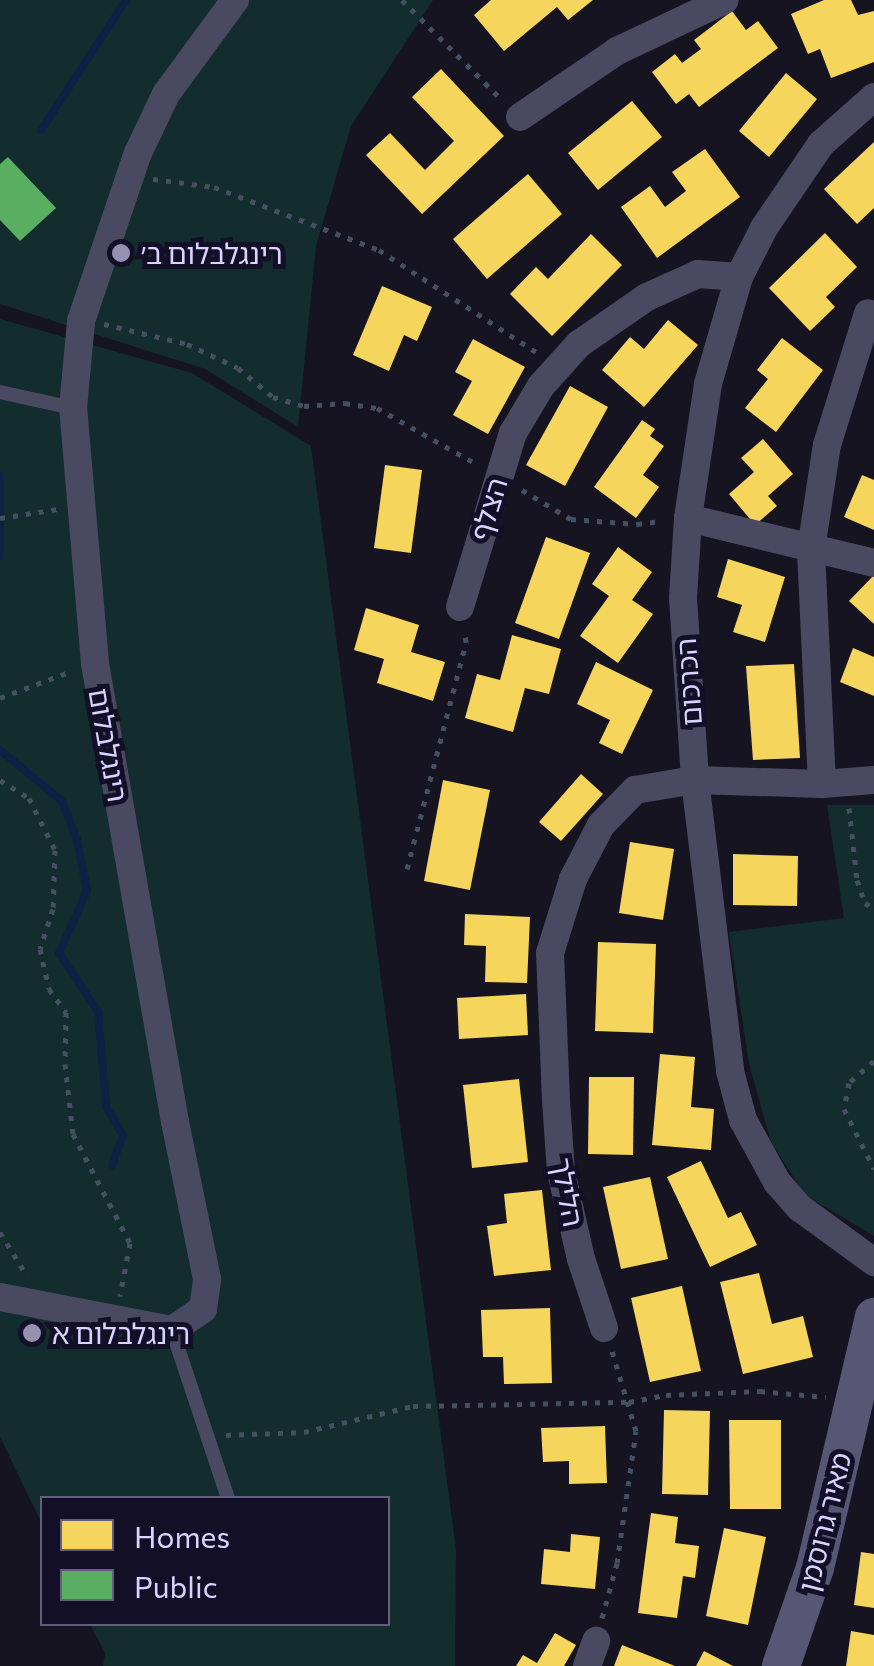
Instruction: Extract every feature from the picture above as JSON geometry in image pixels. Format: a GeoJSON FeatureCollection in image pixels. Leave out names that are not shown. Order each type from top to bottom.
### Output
{"type":"FeatureCollection","features":[{"type":"Feature","properties":{"kind":"street","name":"רינגלבלום"},"geometry":{"type":"LineString","coordinates":[[172,1330],[203,1308],[207,1279],[174,1122],[95,663],[73,408],[82,320],[130,176],[166,94],[195,48],[235,0]]}},
{"type":"Feature","properties":{"kind":"street"},"geometry":{"type":"LineString","coordinates":[[520,117],[617,51],[724,0]]}},
{"type":"Feature","properties":{"kind":"street","name":"הכרכום"},"geometry":{"type":"LineString","coordinates":[[874,97],[821,144],[764,228],[739,277],[708,384],[688,518],[684,662],[730,1071],[743,1120],[762,1159],[788,1195],[828,1231],[874,1262]]}},
{"type":"Feature","properties":{"kind":"street","name":"הצלף"},"geometry":{"type":"LineString","coordinates":[[460,607],[498,476],[524,410],[559,366],[612,318],[647,296],[698,274],[739,277]]}},
{"type":"Feature","properties":{"kind":"street"},"geometry":{"type":"LineString","coordinates":[[847,782],[811,549],[827,446],[868,313]]}},
{"type":"Feature","properties":{"kind":"street"},"geometry":{"type":"LineString","coordinates":[[688,518],[874,564]]}},
{"type":"Feature","properties":{"kind":"street","name":"הלילך"},"geometry":{"type":"LineString","coordinates":[[604,1328],[581,1259],[561,1172],[550,953],[573,879],[601,825],[621,800],[653,784],[695,780],[847,782]]}},
{"type":"Feature","properties":{"kind":"street"},"geometry":{"type":"LineString","coordinates":[[0,1296],[172,1330]]}},
{"type":"Feature","properties":{"kind":"street","name":"מאיר גרוסמן"},"geometry":{"type":"LineString","coordinates":[[781,1666],[815,1568],[874,1317]]}},
{"type":"Feature","properties":{"kind":"lane"},"geometry":{"type":"LineString","coordinates":[[0,392],[73,408]]}},
{"type":"Feature","properties":{"kind":"lane"},"geometry":{"type":"LineString","coordinates":[[172,1330],[227,1496]]}},
{"type":"Feature","properties":{"kind":"path"},"geometry":{"type":"LineString","coordinates":[[402,0],[520,117]]}},
{"type":"Feature","properties":{"kind":"path"},"geometry":{"type":"LineString","coordinates":[[130,176],[214,187],[379,250],[559,366]]}},
{"type":"Feature","properties":{"kind":"path"},"geometry":{"type":"LineString","coordinates":[[82,320],[187,344],[238,368],[273,397],[304,406],[345,403],[377,408],[570,518],[636,524],[688,518]]}},
{"type":"Feature","properties":{"kind":"path"},"geometry":{"type":"LineString","coordinates":[[0,518],[80,506]]}},
{"type":"Feature","properties":{"kind":"path"},"geometry":{"type":"LineString","coordinates":[[407,869],[466,642],[460,607]]}},
{"type":"Feature","properties":{"kind":"path"},"geometry":{"type":"LineString","coordinates":[[0,698],[95,663]]}},
{"type":"Feature","properties":{"kind":"path"},"geometry":{"type":"LineString","coordinates":[[0,780],[29,798],[56,850],[54,909],[40,949],[49,989],[66,1012],[65,1064],[73,1134],[130,1243],[116,1318]]}},
{"type":"Feature","properties":{"kind":"path"},"geometry":{"type":"LineString","coordinates":[[847,782],[857,880],[865,903],[874,908]]}},
{"type":"Feature","properties":{"kind":"path"},"geometry":{"type":"LineString","coordinates":[[874,1061],[849,1084],[844,1109],[874,1169]]}},
{"type":"Feature","properties":{"kind":"path"},"geometry":{"type":"LineString","coordinates":[[0,1232],[46,1305]]}},
{"type":"Feature","properties":{"kind":"path"},"geometry":{"type":"LineString","coordinates":[[592,1653],[617,1563],[636,1431],[604,1328]]}},
{"type":"Feature","properties":{"kind":"path"},"geometry":{"type":"LineString","coordinates":[[207,1436],[304,1432],[413,1406],[629,1402],[666,1395],[760,1391],[854,1399]]}},
{"type":"Feature","properties":{"kind":"green space"},"geometry":{"type":"Polygon","coordinates":[[[0,0],[433,0],[351,126],[316,246],[298,427],[205,369],[0,304],[0,0]]]}},
{"type":"Feature","properties":{"kind":"green space"},"geometry":{"type":"Polygon","coordinates":[[[0,319],[192,373],[311,446],[456,1550],[455,1666],[103,1666],[105,1653],[91,1626],[390,1626],[390,1496],[40,1496],[40,1520],[0,1437],[0,319]]]}},
{"type":"Feature","properties":{"kind":"green space"},"geometry":{"type":"Polygon","coordinates":[[[827,805],[874,805],[874,1236],[805,1195],[771,1142],[749,1064],[729,932],[844,918],[827,805]]]}},
{"type":"Feature","properties":{"kind":"building: Homes"},"geometry":{"type":"Polygon","coordinates":[[[491,0],[593,0],[568,20],[557,7],[504,51],[474,15],[491,0]]]}},
{"type":"Feature","properties":{"kind":"building: Homes"},"geometry":{"type":"Polygon","coordinates":[[[824,0],[851,0],[858,15],[874,11],[874,62],[831,78],[820,49],[808,54],[791,14],[824,0]]]}},
{"type":"Feature","properties":{"kind":"building: Homes"},"geometry":{"type":"Polygon","coordinates":[[[732,11],[746,30],[758,21],[778,48],[699,107],[689,94],[676,104],[652,72],[675,54],[682,63],[701,49],[694,40],[732,11]]]}},
{"type":"Feature","properties":{"kind":"building: Homes"},"geometry":{"type":"Polygon","coordinates":[[[441,69],[504,136],[422,214],[366,155],[390,133],[425,170],[454,141],[412,97],[441,69]]]}},
{"type":"Feature","properties":{"kind":"building: Homes"},"geometry":{"type":"Polygon","coordinates":[[[786,73],[817,99],[769,157],[739,131],[786,73]]]}},
{"type":"Feature","properties":{"kind":"building: Homes"},"geometry":{"type":"Polygon","coordinates":[[[632,101],[662,137],[598,190],[568,153],[632,101]]]}},
{"type":"Feature","properties":{"kind":"building: Homes"},"geometry":{"type":"Polygon","coordinates":[[[874,142],[874,208],[857,224],[824,189],[874,142]]]}},
{"type":"Feature","properties":{"kind":"building: Homes"},"geometry":{"type":"Polygon","coordinates":[[[705,149],[740,197],[657,258],[621,207],[650,186],[665,207],[686,191],[672,172],[705,149]]]}},
{"type":"Feature","properties":{"kind":"building: Homes"},"geometry":{"type":"Polygon","coordinates":[[[528,174],[562,214],[487,279],[453,239],[528,174]]]}},
{"type":"Feature","properties":{"kind":"building: Homes"},"geometry":{"type":"Polygon","coordinates":[[[825,233],[857,267],[826,297],[835,307],[810,331],[769,288],[825,233]]]}},
{"type":"Feature","properties":{"kind":"building: Homes"},"geometry":{"type":"Polygon","coordinates":[[[591,234],[622,265],[552,336],[510,294],[536,267],[548,279],[591,234]]]}},
{"type":"Feature","properties":{"kind":"building: Homes"},"geometry":{"type":"Polygon","coordinates":[[[382,286],[432,307],[417,341],[404,335],[389,371],[353,355],[382,286]]]}},
{"type":"Feature","properties":{"kind":"building: Homes"},"geometry":{"type":"Polygon","coordinates":[[[668,320],[698,345],[644,407],[602,370],[630,337],[644,349],[668,320]]]}},
{"type":"Feature","properties":{"kind":"building: Homes"},"geometry":{"type":"Polygon","coordinates":[[[782,338],[823,370],[776,432],[745,408],[768,379],[757,370],[782,338]]]}},
{"type":"Feature","properties":{"kind":"building: Homes"},"geometry":{"type":"Polygon","coordinates":[[[473,339],[525,367],[488,434],[453,415],[472,381],[455,372],[473,339]]]}},
{"type":"Feature","properties":{"kind":"building: Homes"},"geometry":{"type":"Polygon","coordinates":[[[570,386],[608,407],[565,486],[526,465],[570,386]]]}},
{"type":"Feature","properties":{"kind":"building: Homes"},"geometry":{"type":"Polygon","coordinates":[[[642,420],[655,429],[650,436],[664,446],[643,475],[659,487],[636,518],[594,487],[642,420]]]}},
{"type":"Feature","properties":{"kind":"building: Homes"},"geometry":{"type":"Polygon","coordinates":[[[763,439],[793,474],[768,496],[777,506],[755,525],[729,494],[754,472],[741,458],[763,439]]]}},
{"type":"Feature","properties":{"kind":"building: Homes"},"geometry":{"type":"Polygon","coordinates":[[[385,465],[422,470],[411,553],[374,548],[385,465]]]}},
{"type":"Feature","properties":{"kind":"building: Homes"},"geometry":{"type":"Polygon","coordinates":[[[862,475],[874,480],[874,530],[844,517],[862,475]]]}},
{"type":"Feature","properties":{"kind":"building: Homes"},"geometry":{"type":"Polygon","coordinates":[[[546,537],[590,553],[559,639],[515,623],[546,537]]]}},
{"type":"Feature","properties":{"kind":"building: Homes"},"geometry":{"type":"Polygon","coordinates":[[[618,547],[652,572],[632,600],[653,614],[618,663],[580,636],[609,596],[592,584],[618,547]]]}},
{"type":"Feature","properties":{"kind":"building: Homes"},"geometry":{"type":"Polygon","coordinates":[[[728,559],[785,577],[765,642],[733,632],[742,605],[717,597],[728,559]]]}},
{"type":"Feature","properties":{"kind":"building: Homes"},"geometry":{"type":"Polygon","coordinates":[[[874,575],[874,624],[849,601],[874,575]]]}},
{"type":"Feature","properties":{"kind":"building: Homes"},"geometry":{"type":"Polygon","coordinates":[[[366,608],[419,625],[411,652],[445,662],[433,701],[377,683],[384,659],[354,650],[366,608]]]}},
{"type":"Feature","properties":{"kind":"building: Homes"},"geometry":{"type":"Polygon","coordinates":[[[512,635],[561,649],[549,694],[525,688],[513,732],[465,718],[477,674],[500,680],[512,635]]]}},
{"type":"Feature","properties":{"kind":"building: Homes"},"geometry":{"type":"Polygon","coordinates":[[[853,648],[874,657],[874,696],[840,682],[853,648]]]}},
{"type":"Feature","properties":{"kind":"building: Homes"},"geometry":{"type":"Polygon","coordinates":[[[596,662],[653,690],[622,754],[599,743],[610,720],[577,704],[596,662]]]}},
{"type":"Feature","properties":{"kind":"building: Homes"},"geometry":{"type":"Polygon","coordinates":[[[794,664],[800,758],[753,760],[746,666],[794,664]]]}},
{"type":"Feature","properties":{"kind":"building: Homes"},"geometry":{"type":"Polygon","coordinates":[[[581,774],[603,794],[561,841],[539,822],[581,774]]]}},
{"type":"Feature","properties":{"kind":"building: Homes"},"geometry":{"type":"Polygon","coordinates":[[[443,780],[490,790],[470,890],[424,881],[443,780]]]}},
{"type":"Feature","properties":{"kind":"building: Homes"},"geometry":{"type":"Polygon","coordinates":[[[630,842],[674,849],[663,920],[619,913],[630,842]]]}},
{"type":"Feature","properties":{"kind":"building: Homes"},"geometry":{"type":"Polygon","coordinates":[[[733,854],[798,856],[797,906],[733,905],[733,854]]]}},
{"type":"Feature","properties":{"kind":"building: Homes"},"geometry":{"type":"Polygon","coordinates":[[[465,914],[530,917],[527,983],[485,982],[486,946],[464,945],[465,914]]]}},
{"type":"Feature","properties":{"kind":"building: Homes"},"geometry":{"type":"Polygon","coordinates":[[[598,942],[656,944],[653,1033],[595,1031],[598,942]]]}},
{"type":"Feature","properties":{"kind":"building: Homes"},"geometry":{"type":"Polygon","coordinates":[[[526,994],[528,1035],[459,1039],[457,998],[526,994]]]}},
{"type":"Feature","properties":{"kind":"building: Homes"},"geometry":{"type":"Polygon","coordinates":[[[660,1054],[695,1057],[691,1107],[714,1109],[711,1150],[652,1145],[660,1054]]]}},
{"type":"Feature","properties":{"kind":"building: Homes"},"geometry":{"type":"Polygon","coordinates":[[[589,1077],[634,1077],[633,1155],[588,1154],[589,1077]]]}},
{"type":"Feature","properties":{"kind":"building: Homes"},"geometry":{"type":"Polygon","coordinates":[[[519,1079],[528,1162],[472,1168],[463,1085],[519,1079]]]}},
{"type":"Feature","properties":{"kind":"building: Homes"},"geometry":{"type":"Polygon","coordinates":[[[701,1161],[728,1218],[741,1212],[757,1245],[710,1267],[667,1177],[701,1161]]]}},
{"type":"Feature","properties":{"kind":"building: Homes"},"geometry":{"type":"Polygon","coordinates":[[[650,1177],[668,1259],[621,1269],[603,1187],[650,1177]]]}},
{"type":"Feature","properties":{"kind":"building: Homes"},"geometry":{"type":"Polygon","coordinates":[[[542,1190],[551,1270],[494,1276],[487,1226],[507,1223],[504,1194],[542,1190]]]}},
{"type":"Feature","properties":{"kind":"building: Homes"},"geometry":{"type":"Polygon","coordinates":[[[759,1273],[772,1324],[803,1316],[813,1357],[743,1374],[720,1282],[759,1273]]]}},
{"type":"Feature","properties":{"kind":"building: Homes"},"geometry":{"type":"Polygon","coordinates":[[[682,1286],[701,1371],[650,1382],[631,1298],[682,1286]]]}},
{"type":"Feature","properties":{"kind":"building: Homes"},"geometry":{"type":"Polygon","coordinates":[[[550,1308],[552,1383],[504,1384],[503,1357],[483,1357],[481,1310],[550,1308]]]}},
{"type":"Feature","properties":{"kind":"building: Homes"},"geometry":{"type":"Polygon","coordinates":[[[664,1410],[710,1411],[708,1495],[662,1494],[664,1410]]]}},
{"type":"Feature","properties":{"kind":"building: Homes"},"geometry":{"type":"Polygon","coordinates":[[[729,1420],[781,1420],[781,1509],[730,1509],[729,1420]]]}},
{"type":"Feature","properties":{"kind":"building: Homes"},"geometry":{"type":"Polygon","coordinates":[[[605,1426],[607,1483],[569,1484],[569,1461],[543,1462],[541,1428],[605,1426]]]}},
{"type":"Feature","properties":{"kind":"building: Homes"},"geometry":{"type":"Polygon","coordinates":[[[651,1513],[678,1517],[675,1543],[699,1546],[695,1578],[683,1576],[677,1618],[638,1613],[651,1513]]]}},
{"type":"Feature","properties":{"kind":"building: Homes"},"geometry":{"type":"Polygon","coordinates":[[[724,1528],[766,1537],[748,1625],[706,1616],[724,1528]]]}},
{"type":"Feature","properties":{"kind":"building: Homes"},"geometry":{"type":"Polygon","coordinates":[[[571,1534],[600,1537],[595,1589],[541,1584],[544,1549],[570,1552],[571,1534]]]}},
{"type":"Feature","properties":{"kind":"building: Homes"},"geometry":{"type":"Polygon","coordinates":[[[861,1552],[874,1554],[874,1608],[854,1605],[861,1552]]]}},
{"type":"Feature","properties":{"kind":"building: Homes"},"geometry":{"type":"Polygon","coordinates":[[[851,1631],[874,1635],[874,1666],[846,1666],[851,1631]]]}},
{"type":"Feature","properties":{"kind":"building: Homes"},"geometry":{"type":"Polygon","coordinates":[[[555,1633],[576,1645],[564,1666],[516,1666],[523,1655],[537,1663],[555,1633]]]}},
{"type":"Feature","properties":{"kind":"building: Homes"},"geometry":{"type":"Polygon","coordinates":[[[622,1645],[675,1666],[614,1666],[622,1645]]]}},
{"type":"Feature","properties":{"kind":"building: Homes"},"geometry":{"type":"Polygon","coordinates":[[[704,1651],[733,1666],[696,1666],[704,1651]]]}},
{"type":"Feature","properties":{"kind":"building: Public"},"geometry":{"type":"Polygon","coordinates":[[[8,157],[56,208],[20,241],[0,220],[0,164],[8,157]]]}},
{"type":"Feature","properties":{"kind":"waterway"},"geometry":{"type":"LineString","coordinates":[[41,130],[126,0]]}},
{"type":"Feature","properties":{"kind":"waterway"},"geometry":{"type":"LineString","coordinates":[[0,476],[0,556]]}},
{"type":"Feature","properties":{"kind":"waterway"},"geometry":{"type":"LineString","coordinates":[[0,750],[62,801],[77,840],[87,891],[59,953],[98,1012],[106,1106],[123,1135],[112,1165]]}},
{"type":"Feature","properties":{"kind":"place","name":"רינגלבלום ב׳"},"geometry":{"type":"Point","coordinates":[121,253]}},
{"type":"Feature","properties":{"kind":"place","name":"רינגלבלום א"},"geometry":{"type":"Point","coordinates":[32,1333]}}]}
